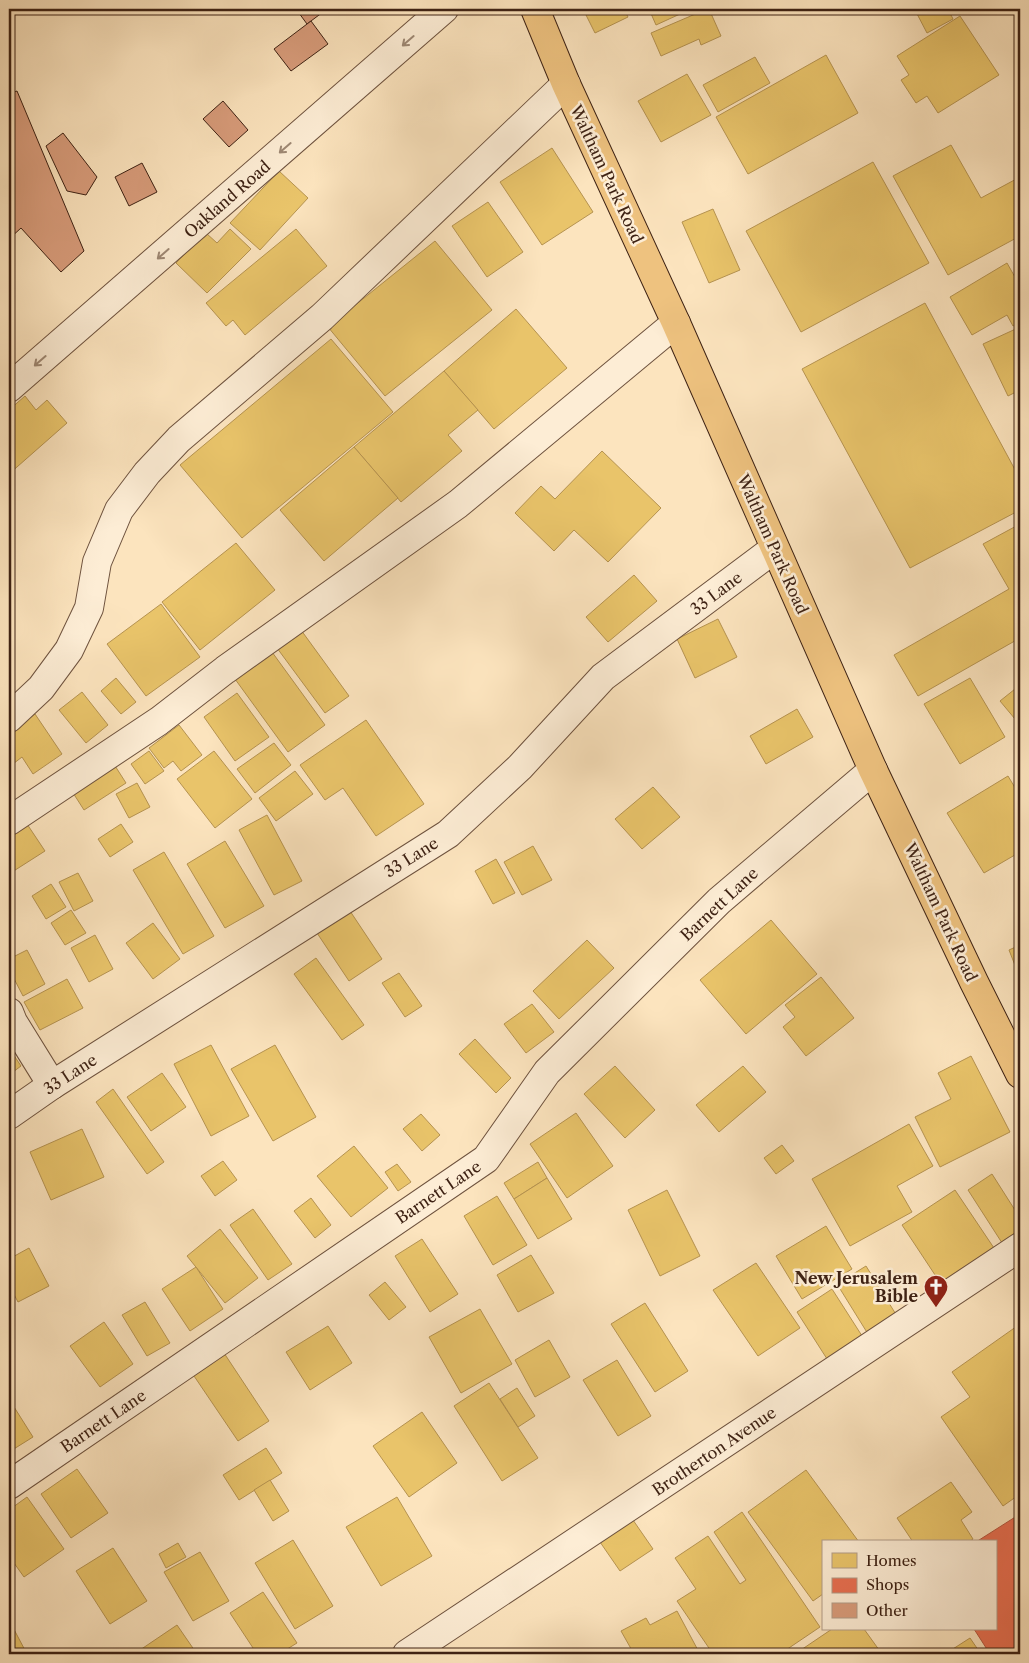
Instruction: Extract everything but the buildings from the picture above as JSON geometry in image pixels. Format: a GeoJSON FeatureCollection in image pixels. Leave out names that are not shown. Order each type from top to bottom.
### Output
{"type":"FeatureCollection","features":[{"type":"Feature","properties":{"kind":"main road","name":"Waltham Park Road"},"geometry":{"type":"LineString","coordinates":[[535,9],[566,84],[676,323],[873,770],[1020,1074]]}},
{"type":"Feature","properties":{"kind":"street","name":"Oakland Road"},"geometry":{"type":"LineString","coordinates":[[9,388],[444,9]]}},
{"type":"Feature","properties":{"kind":"street"},"geometry":{"type":"LineString","coordinates":[[9,718],[41,688],[70,650],[89,608],[97,562],[119,510],[147,473],[179,439],[322,317],[566,84]]}},
{"type":"Feature","properties":{"kind":"street"},"geometry":{"type":"LineString","coordinates":[[9,821],[160,721],[225,670],[458,504],[676,323]]}},
{"type":"Feature","properties":{"kind":"street","name":"33 Lane"},"geometry":{"type":"LineString","coordinates":[[9,1115],[52,1085],[448,834],[520,767],[603,678],[774,549]]}},
{"type":"Feature","properties":{"kind":"street","name":"Barnett Lane"},"geometry":{"type":"LineString","coordinates":[[9,1485],[486,1159],[547,1072],[719,901],[873,770]]}},
{"type":"Feature","properties":{"kind":"street"},"geometry":{"type":"LineString","coordinates":[[9,1012],[13,1022],[52,1085]]}},
{"type":"Feature","properties":{"kind":"street","name":"Brotherton Avenue"},"geometry":{"type":"LineString","coordinates":[[407,1654],[1020,1247]]}},
{"type":"Feature","properties":{"kind":"place","name":"New Jerusalem Bible"},"geometry":{"type":"Point","coordinates":[936,1308]}}]}
